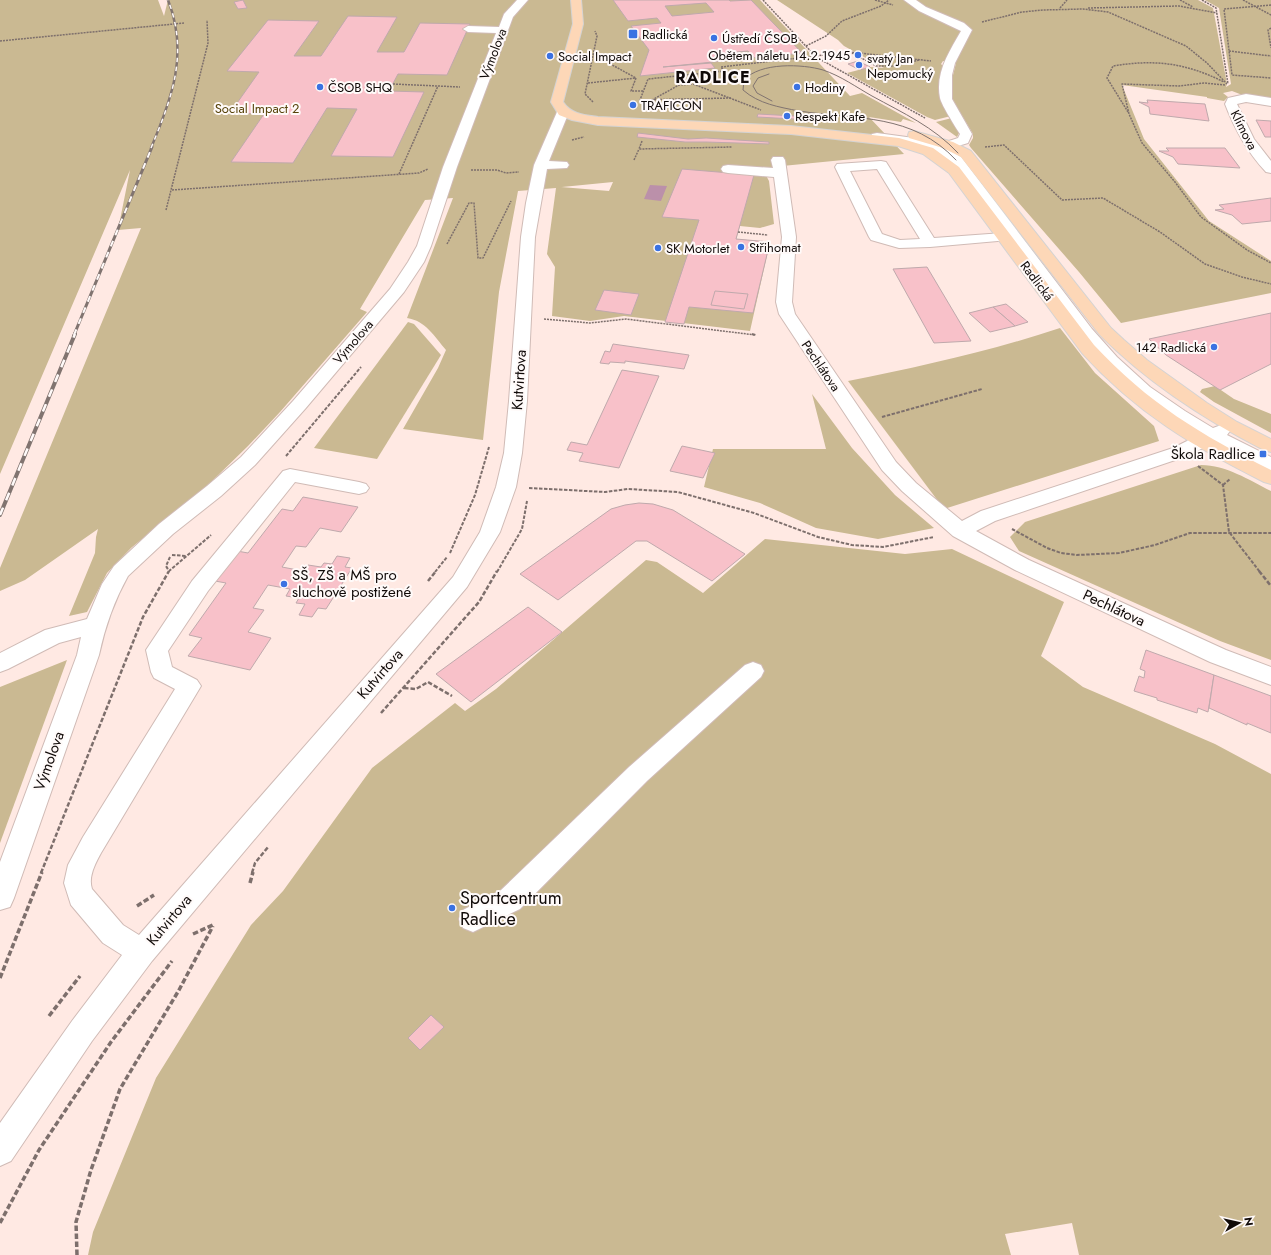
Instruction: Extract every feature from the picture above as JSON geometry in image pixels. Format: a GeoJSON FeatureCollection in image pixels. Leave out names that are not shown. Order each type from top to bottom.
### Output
{"type":"FeatureCollection","features":[{"type":"Feature","properties":{"kind":"main road"},"geometry":{"type":"LineString","coordinates":[[563,112],[558,102],[578,24],[576,0]]}},
{"type":"Feature","properties":{"kind":"main road","name":"Radlická"},"geometry":{"type":"LineString","coordinates":[[563,112],[576,117],[598,121],[791,130],[899,142],[918,147],[942,160],[954,170],[1088,349],[1103,366],[1134,395],[1169,422],[1271,446]]}},
{"type":"Feature","properties":{"kind":"main road","name":"Radlická"},"geometry":{"type":"LineString","coordinates":[[791,130],[836,128],[897,132],[928,138],[941,145]]}},
{"type":"Feature","properties":{"kind":"main road","name":"Radlická"},"geometry":{"type":"LineString","coordinates":[[1216,434],[1271,478]]}},
{"type":"Feature","properties":{"kind":"street","name":"Výmolova"},"geometry":{"type":"LineString","coordinates":[[0,898],[88,655],[96,625],[113,584],[121,571],[166,529],[214,491],[248,461],[299,405],[396,292],[416,262],[424,246],[450,167],[502,30],[508,16],[522,0]]}},
{"type":"Feature","properties":{"kind":"street"},"geometry":{"type":"LineString","coordinates":[[854,137],[891,138],[941,145],[963,140],[966,134],[946,99],[946,75],[949,63],[967,30],[956,22],[919,7],[908,0]]}},
{"type":"Feature","properties":{"kind":"street"},"geometry":{"type":"LineString","coordinates":[[468,29],[502,30]]}},
{"type":"Feature","properties":{"kind":"street"},"geometry":{"type":"LineString","coordinates":[[1228,87],[1246,98]]}},
{"type":"Feature","properties":{"kind":"street","name":"Klímova"},"geometry":{"type":"LineString","coordinates":[[1271,102],[1246,98],[1232,101],[1231,104],[1242,131],[1257,154],[1271,169]]}},
{"type":"Feature","properties":{"kind":"street","name":"Kutvirtova"},"geometry":{"type":"LineString","coordinates":[[3,1139],[142,952],[286,782],[460,582],[490,532],[506,486],[513,453],[518,401],[528,237],[533,203],[549,143],[563,112]]}},
{"type":"Feature","properties":{"kind":"street"},"geometry":{"type":"LineString","coordinates":[[941,145],[954,170]]}},
{"type":"Feature","properties":{"kind":"street"},"geometry":{"type":"LineString","coordinates":[[941,145],[948,154],[956,160],[1086,332],[1108,358],[1127,377],[1151,397],[1271,465]]}},
{"type":"Feature","properties":{"kind":"street"},"geometry":{"type":"LineString","coordinates":[[930,243],[881,165],[842,167],[876,237],[899,244],[930,243],[1004,237]]}},
{"type":"Feature","properties":{"kind":"street","name":"Pechlátova"},"geometry":{"type":"LineString","coordinates":[[728,169],[778,166],[789,237],[784,302],[787,314],[889,466],[909,487],[960,532],[1022,565],[1211,653],[1271,676]]}},
{"type":"Feature","properties":{"kind":"street"},"geometry":{"type":"LineString","coordinates":[[1216,434],[1271,458]]}},
{"type":"Feature","properties":{"kind":"street"},"geometry":{"type":"LineString","coordinates":[[960,532],[988,516],[1180,452],[1216,434]]}},
{"type":"Feature","properties":{"kind":"street"},"geometry":{"type":"LineString","coordinates":[[142,952],[113,934],[81,896],[77,883],[81,865],[92,845],[189,686],[162,672],[157,650],[200,586],[290,475],[360,488]]}},
{"type":"Feature","properties":{"kind":"street"},"geometry":{"type":"LineString","coordinates":[[0,663],[53,636],[96,625]]}},
{"type":"Feature","properties":{"kind":"street"},"geometry":{"type":"LineString","coordinates":[[473,919],[510,900],[638,774],[752,671]]}},
{"type":"Feature","properties":{"kind":"path"},"geometry":{"type":"LineString","coordinates":[[763,0],[816,57],[924,118]]}},
{"type":"Feature","properties":{"kind":"path"},"geometry":{"type":"LineString","coordinates":[[806,46],[829,34],[842,20],[886,4],[890,0]]}},
{"type":"Feature","properties":{"kind":"path"},"geometry":{"type":"LineString","coordinates":[[1059,9],[1067,0]]}},
{"type":"Feature","properties":{"kind":"path"},"geometry":{"type":"LineString","coordinates":[[1180,0],[1195,8]]}},
{"type":"Feature","properties":{"kind":"path"},"geometry":{"type":"LineString","coordinates":[[1202,0],[1216,8],[1228,87]]}},
{"type":"Feature","properties":{"kind":"path"},"geometry":{"type":"LineString","coordinates":[[1243,0],[1271,15]]}},
{"type":"Feature","properties":{"kind":"path"},"geometry":{"type":"LineString","coordinates":[[1271,5],[1224,9],[1232,75],[1271,78]]}},
{"type":"Feature","properties":{"kind":"path"},"geometry":{"type":"LineString","coordinates":[[967,30],[983,22],[1022,12],[1059,9],[1180,6],[1217,13]]}},
{"type":"Feature","properties":{"kind":"path"},"geometry":{"type":"LineString","coordinates":[[1076,9],[1108,12],[1177,41],[1192,50],[1207,63],[1228,87]]}},
{"type":"Feature","properties":{"kind":"path"},"geometry":{"type":"LineString","coordinates":[[166,210],[208,43],[207,20]]}},
{"type":"Feature","properties":{"kind":"path"},"geometry":{"type":"LineString","coordinates":[[0,41],[184,23]]}},
{"type":"Feature","properties":{"kind":"path"},"geometry":{"type":"LineString","coordinates":[[592,26],[597,36],[585,94],[596,103]]}},
{"type":"Feature","properties":{"kind":"path"},"geometry":{"type":"LineString","coordinates":[[1271,28],[1268,30],[1271,48]]}},
{"type":"Feature","properties":{"kind":"path"},"geometry":{"type":"LineString","coordinates":[[1229,51],[1271,56]]}},
{"type":"Feature","properties":{"kind":"path"},"geometry":{"type":"LineString","coordinates":[[731,98],[640,100],[648,79],[724,71],[722,67],[850,52],[921,60],[895,66],[876,66],[850,52]]}},
{"type":"Feature","properties":{"kind":"path"},"geometry":{"type":"LineString","coordinates":[[594,55],[636,78]]}},
{"type":"Feature","properties":{"kind":"path"},"geometry":{"type":"LineString","coordinates":[[1228,87],[1206,73],[1171,63],[1146,61],[1113,66],[1106,78],[1129,114],[1142,143],[1175,182],[1200,217],[1247,250],[1271,263]]}},
{"type":"Feature","properties":{"kind":"path"},"geometry":{"type":"LineString","coordinates":[[588,84],[636,78]]}},
{"type":"Feature","properties":{"kind":"path"},"geometry":{"type":"LineString","coordinates":[[636,78],[631,91],[643,91]]}},
{"type":"Feature","properties":{"kind":"path"},"geometry":{"type":"LineString","coordinates":[[1129,114],[1122,84],[1179,86],[1204,83],[1228,87]]}},
{"type":"Feature","properties":{"kind":"path"},"geometry":{"type":"LineString","coordinates":[[652,100],[679,85],[693,84],[762,110]]}},
{"type":"Feature","properties":{"kind":"path"},"geometry":{"type":"LineString","coordinates":[[172,190],[399,174],[438,86]]}},
{"type":"Feature","properties":{"kind":"path"},"geometry":{"type":"LineString","coordinates":[[650,112],[652,100]]}},
{"type":"Feature","properties":{"kind":"path"},"geometry":{"type":"LineString","coordinates":[[634,160],[644,135]]}},
{"type":"Feature","properties":{"kind":"path"},"geometry":{"type":"LineString","coordinates":[[1004,145],[1048,189],[1062,200],[1103,198],[1160,232],[1205,264],[1242,277],[1271,284]]}},
{"type":"Feature","properties":{"kind":"path"},"geometry":{"type":"LineString","coordinates":[[639,149],[738,146]]}},
{"type":"Feature","properties":{"kind":"path"},"geometry":{"type":"LineString","coordinates":[[468,170],[497,170],[506,173],[542,167]]}},
{"type":"Feature","properties":{"kind":"path"},"geometry":{"type":"LineString","coordinates":[[444,251],[469,204],[474,203],[478,258],[483,258],[514,196]]}},
{"type":"Feature","properties":{"kind":"path"},"geometry":{"type":"LineString","coordinates":[[738,232],[789,237]]}},
{"type":"Feature","properties":{"kind":"path"},"geometry":{"type":"LineString","coordinates":[[543,319],[590,323],[626,319],[756,335]]}},
{"type":"Feature","properties":{"kind":"path"},"geometry":{"type":"LineString","coordinates":[[877,419],[982,389]]}},
{"type":"Feature","properties":{"kind":"path"},"geometry":{"type":"LineString","coordinates":[[425,585],[449,554],[475,495],[491,442]]}},
{"type":"Feature","properties":{"kind":"path"},"geometry":{"type":"LineString","coordinates":[[1194,463],[1223,485],[1229,532],[1271,586]]}},
{"type":"Feature","properties":{"kind":"path"},"geometry":{"type":"LineString","coordinates":[[506,486],[605,492],[628,489],[678,492],[754,513],[818,537],[852,545],[883,547],[960,532]]}},
{"type":"Feature","properties":{"kind":"path"},"geometry":{"type":"LineString","coordinates":[[1010,528],[1047,548],[1061,553],[1077,554],[1118,553],[1155,545],[1190,533],[1271,533]]}},
{"type":"Feature","properties":{"kind":"path"},"geometry":{"type":"LineString","coordinates":[[174,555],[186,556]]}},
{"type":"Feature","properties":{"kind":"path"},"geometry":{"type":"LineString","coordinates":[[0,978],[143,618],[169,571]]}},
{"type":"Feature","properties":{"kind":"path"},"geometry":{"type":"LineString","coordinates":[[403,688],[416,689],[428,682],[452,696]]}},
{"type":"Feature","properties":{"kind":"path"},"geometry":{"type":"LineString","coordinates":[[137,906],[155,895]]}},
{"type":"Feature","properties":{"kind":"path"},"geometry":{"type":"LineString","coordinates":[[77,1255],[76,1222],[91,1170],[120,1089],[179,990],[213,925],[192,934],[188,941]]}},
{"type":"Feature","properties":{"kind":"path"},"geometry":{"type":"LineString","coordinates":[[0,1223],[43,1144],[111,1042],[173,960]]}},
{"type":"Feature","properties":{"kind":"path"},"geometry":{"type":"LineString","coordinates":[[49,1016],[80,976]]}},
{"type":"Feature","properties":{"kind":"green space","name":"Social Impact 2"},"geometry":{"type":"Polygon","coordinates":[[[0,0],[158,0],[164,16],[168,0],[760,0],[850,96],[862,93],[916,123],[903,119],[901,122],[869,117],[904,154],[762,168],[769,181],[774,224],[760,228],[740,226],[736,239],[770,242],[750,331],[624,316],[590,321],[552,316],[555,267],[547,254],[556,188],[518,191],[499,292],[483,440],[403,429],[438,368],[446,350],[425,326],[419,322],[407,318],[453,198],[425,200],[360,309],[367,312],[280,412],[248,446],[208,485],[131,548],[107,573],[87,612],[69,616],[95,553],[98,529],[25,580],[0,591],[0,568],[141,228],[118,230],[130,170],[0,474],[0,0]],[[613,182],[561,187],[609,191],[613,182]]]}},
{"type":"Feature","properties":{"kind":"green space"},"geometry":{"type":"Polygon","coordinates":[[[777,0],[1198,0],[1213,8],[1227,84],[1226,87],[1231,84],[1219,8],[1205,0],[1271,0],[1271,98],[1245,96],[1232,91],[1223,93],[1228,97],[1224,101],[1207,97],[1122,85],[1144,139],[1209,221],[1271,261],[1271,293],[1121,323],[969,145],[973,138],[973,134],[951,97],[952,79],[956,63],[943,61],[941,64],[944,67],[951,116],[935,120],[847,73],[870,67],[884,68],[844,46],[838,40],[777,0]]]}},
{"type":"Feature","properties":{"kind":"green space"},"geometry":{"type":"Polygon","coordinates":[[[952,118],[959,133],[957,137],[936,122],[952,118]]]}},
{"type":"Feature","properties":{"kind":"green space"},"geometry":{"type":"Polygon","coordinates":[[[408,322],[414,324],[441,355],[377,459],[314,448],[408,322]]]}},
{"type":"Feature","properties":{"kind":"green space"},"geometry":{"type":"Polygon","coordinates":[[[1060,328],[1095,373],[1154,426],[1159,441],[944,509],[848,381],[955,358],[1060,328]]]}},
{"type":"Feature","properties":{"kind":"green space"},"geometry":{"type":"Polygon","coordinates":[[[1215,386],[1234,399],[1271,414],[1271,433],[1214,402],[1200,392],[1202,389],[1215,386]]]}},
{"type":"Feature","properties":{"kind":"green space"},"geometry":{"type":"Polygon","coordinates":[[[812,394],[852,448],[895,495],[934,528],[878,539],[816,528],[760,503],[704,487],[713,449],[826,449],[812,394]]]}},
{"type":"Feature","properties":{"kind":"green space"},"geometry":{"type":"Polygon","coordinates":[[[1201,465],[1228,470],[1271,491],[1271,660],[1220,641],[1019,551],[1010,537],[1025,522],[1201,465]]]}},
{"type":"Feature","properties":{"kind":"green space"},"geometry":{"type":"Polygon","coordinates":[[[765,539],[905,554],[952,549],[1064,602],[1041,656],[1083,687],[1215,744],[1271,774],[1271,1255],[1079,1255],[1072,1223],[1005,1234],[1011,1255],[88,1255],[93,1232],[156,1078],[251,925],[283,891],[372,768],[455,703],[465,711],[496,689],[646,560],[657,562],[703,593],[765,539]]]}},
{"type":"Feature","properties":{"kind":"green space"},"geometry":{"type":"Polygon","coordinates":[[[67,660],[0,843],[0,687],[67,660]]]}},
{"type":"Feature","properties":{"kind":"shaded area"},"geometry":{"type":"Polygon","coordinates":[[[650,185],[667,186],[661,201],[644,199],[650,185]]]}},
{"type":"Feature","properties":{"kind":"building"},"geometry":{"type":"Polygon","coordinates":[[[243,0],[247,8],[238,9],[234,2],[243,0]]]}},
{"type":"Feature","properties":{"kind":"building","name":"Ústředí ČSOB"},"geometry":{"type":"Polygon","coordinates":[[[613,0],[751,0],[802,53],[755,58],[748,51],[737,52],[743,59],[663,67],[711,63],[715,68],[640,76],[649,50],[631,26],[661,23],[657,18],[628,21],[613,0]],[[706,3],[665,6],[672,16],[714,12],[706,3]]]}},
{"type":"Feature","properties":{"kind":"building","name":"ČSOB SHQ"},"geometry":{"type":"Polygon","coordinates":[[[348,16],[397,17],[377,52],[404,52],[420,23],[470,24],[447,75],[398,74],[389,91],[424,92],[393,157],[331,156],[357,109],[327,108],[293,163],[231,162],[264,114],[230,113],[259,72],[227,71],[268,20],[319,21],[294,56],[321,56],[348,16]]]}},
{"type":"Feature","properties":{"kind":"building","name":"svatý Jan Nepomucký"},"geometry":{"type":"Polygon","coordinates":[[[858,61],[870,67],[860,70],[848,64],[858,61]]]}},
{"type":"Feature","properties":{"kind":"building"},"geometry":{"type":"Polygon","coordinates":[[[1147,100],[1205,104],[1209,121],[1150,114],[1149,107],[1139,102],[1148,103],[1147,100]]]}},
{"type":"Feature","properties":{"kind":"building"},"geometry":{"type":"Polygon","coordinates":[[[758,114],[813,117],[812,120],[757,117],[758,114]]]}},
{"type":"Feature","properties":{"kind":"building"},"geometry":{"type":"Polygon","coordinates":[[[1256,120],[1271,121],[1271,137],[1265,137],[1256,120]]]}},
{"type":"Feature","properties":{"kind":"building"},"geometry":{"type":"Polygon","coordinates":[[[638,133],[688,139],[706,138],[769,142],[769,144],[685,142],[637,137],[638,133]]]}},
{"type":"Feature","properties":{"kind":"building"},"geometry":{"type":"Polygon","coordinates":[[[1166,148],[1225,148],[1240,168],[1178,164],[1173,157],[1159,151],[1169,151],[1166,148]]]}},
{"type":"Feature","properties":{"kind":"building"},"geometry":{"type":"Polygon","coordinates":[[[682,169],[754,175],[736,239],[770,242],[753,313],[689,307],[684,324],[665,322],[699,220],[662,217],[682,169]]]}},
{"type":"Feature","properties":{"kind":"building"},"geometry":{"type":"Polygon","coordinates":[[[1271,198],[1271,221],[1242,224],[1232,215],[1215,210],[1224,209],[1219,205],[1271,198]]]}},
{"type":"Feature","properties":{"kind":"building"},"geometry":{"type":"Polygon","coordinates":[[[927,267],[971,341],[934,343],[893,269],[927,267]]]}},
{"type":"Feature","properties":{"kind":"building"},"geometry":{"type":"Polygon","coordinates":[[[604,290],[639,294],[631,315],[595,310],[604,290]]]}},
{"type":"Feature","properties":{"kind":"building"},"geometry":{"type":"Polygon","coordinates":[[[715,291],[748,294],[744,309],[711,305],[715,291]]]}},
{"type":"Feature","properties":{"kind":"building"},"geometry":{"type":"Polygon","coordinates":[[[1006,304],[1028,322],[1015,326],[993,307],[1006,304]]]}},
{"type":"Feature","properties":{"kind":"building"},"geometry":{"type":"Polygon","coordinates":[[[993,307],[1015,326],[990,332],[969,313],[993,307]]]}},
{"type":"Feature","properties":{"kind":"building","name":"142 Radlická"},"geometry":{"type":"Polygon","coordinates":[[[1271,313],[1271,364],[1220,390],[1166,355],[1149,339],[1271,313]]]}},
{"type":"Feature","properties":{"kind":"building"},"geometry":{"type":"Polygon","coordinates":[[[613,344],[689,355],[684,369],[625,361],[625,363],[600,363],[605,351],[610,352],[613,344]]]}},
{"type":"Feature","properties":{"kind":"building"},"geometry":{"type":"Polygon","coordinates":[[[622,370],[659,376],[619,468],[579,461],[583,453],[567,450],[571,442],[587,445],[622,370]]]}},
{"type":"Feature","properties":{"kind":"building"},"geometry":{"type":"Polygon","coordinates":[[[682,446],[715,453],[703,478],[670,471],[682,446]]]}},
{"type":"Feature","properties":{"kind":"building","name":"SŠ, ZŠ a MŠ pro sluchově postižené"},"geometry":{"type":"Polygon","coordinates":[[[303,497],[358,507],[341,532],[320,528],[306,547],[296,546],[282,567],[303,571],[308,565],[321,567],[324,563],[332,564],[337,556],[350,558],[345,567],[352,568],[326,609],[318,608],[312,617],[299,615],[305,604],[296,603],[299,598],[286,596],[290,589],[268,585],[253,608],[264,610],[248,632],[271,638],[250,670],[188,656],[202,638],[189,635],[226,583],[215,581],[237,551],[248,553],[282,509],[293,511],[303,497]]]}},
{"type":"Feature","properties":{"kind":"building"},"geometry":{"type":"Polygon","coordinates":[[[639,503],[653,504],[673,510],[745,554],[712,581],[647,541],[636,541],[558,600],[520,574],[611,509],[639,503]]]}},
{"type":"Feature","properties":{"kind":"building"},"geometry":{"type":"Polygon","coordinates":[[[528,607],[562,632],[471,702],[436,674],[528,607]]]}},
{"type":"Feature","properties":{"kind":"building"},"geometry":{"type":"Polygon","coordinates":[[[1146,650],[1214,675],[1208,712],[1198,708],[1197,713],[1134,691],[1139,676],[1144,678],[1145,671],[1140,669],[1146,650]]]}},
{"type":"Feature","properties":{"kind":"building"},"geometry":{"type":"Polygon","coordinates":[[[1214,675],[1271,696],[1271,733],[1247,723],[1247,725],[1209,708],[1214,675]]]}},
{"type":"Feature","properties":{"kind":"building"},"geometry":{"type":"Polygon","coordinates":[[[431,1015],[444,1027],[420,1050],[408,1038],[431,1015]]]}},
{"type":"Feature","properties":{"kind":"tram line"},"geometry":{"type":"LineString","coordinates":[[956,160],[939,145],[921,134],[903,126],[863,118],[799,111],[762,102],[743,90],[744,80],[751,74],[771,67],[804,66],[830,72],[918,121],[939,136],[958,153]]}},
{"type":"Feature","properties":{"kind":"tram line"},"geometry":{"type":"LineString","coordinates":[[769,74],[758,78],[753,86],[757,93],[772,101]]}},
{"type":"Feature","properties":{"kind":"railway"},"geometry":{"type":"LineString","coordinates":[[151,148],[171,93],[175,75],[177,38],[174,20],[168,0]]}},
{"type":"Feature","properties":{"kind":"railway"},"geometry":{"type":"LineString","coordinates":[[74,335],[152,147]]}},
{"type":"Feature","properties":{"kind":"railway"},"geometry":{"type":"LineString","coordinates":[[0,515],[75,334]]}},
{"type":"Feature","properties":{"kind":"place","name":"Radlická"},"geometry":{"type":"Point","coordinates":[633,34]}},
{"type":"Feature","properties":{"kind":"place","name":"Ústředí ČSOB"},"geometry":{"type":"Point","coordinates":[714,38]}},
{"type":"Feature","properties":{"kind":"place","name":"Obětem náletu 14.2.1945"},"geometry":{"type":"Point","coordinates":[858,55]}},
{"type":"Feature","properties":{"kind":"place","name":"Social Impact"},"geometry":{"type":"Point","coordinates":[550,56]}},
{"type":"Feature","properties":{"kind":"place","name":"svatý Jan Nepomucký"},"geometry":{"type":"Point","coordinates":[859,65]}},
{"type":"Feature","properties":{"kind":"place","name":"ČSOB SHQ"},"geometry":{"type":"Point","coordinates":[320,87]}},
{"type":"Feature","properties":{"kind":"place","name":"Hodiny"},"geometry":{"type":"Point","coordinates":[797,87]}},
{"type":"Feature","properties":{"kind":"place","name":"TRAFICON"},"geometry":{"type":"Point","coordinates":[633,105]}},
{"type":"Feature","properties":{"kind":"place","name":"Respekt Kafe"},"geometry":{"type":"Point","coordinates":[787,116]}},
{"type":"Feature","properties":{"kind":"place","name":"Střihomat"},"geometry":{"type":"Point","coordinates":[741,247]}},
{"type":"Feature","properties":{"kind":"place","name":"SK Motorlet"},"geometry":{"type":"Point","coordinates":[658,248]}},
{"type":"Feature","properties":{"kind":"place","name":"142 Radlická"},"geometry":{"type":"Point","coordinates":[1214,347]}},
{"type":"Feature","properties":{"kind":"place","name":"Škola Radlice"},"geometry":{"type":"Point","coordinates":[1263,454]}},
{"type":"Feature","properties":{"kind":"place","name":"SŠ, ZŠ a MŠ pro sluchově postižené"},"geometry":{"type":"Point","coordinates":[284,584]}},
{"type":"Feature","properties":{"kind":"place","name":"Sportcentrum Radlice"},"geometry":{"type":"Point","coordinates":[452,908]}},
{"type":"Feature","properties":{"kind":"district","name":"RADLICE"},"geometry":{"type":"Point","coordinates":[713,77]}}]}
